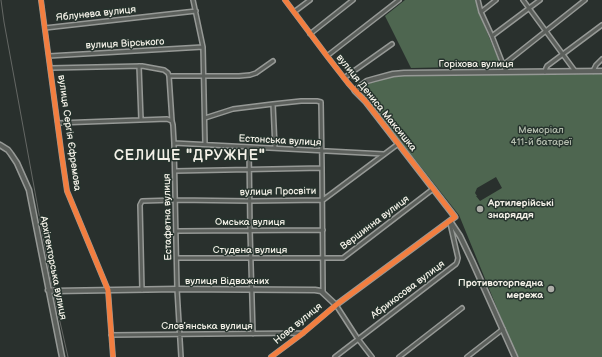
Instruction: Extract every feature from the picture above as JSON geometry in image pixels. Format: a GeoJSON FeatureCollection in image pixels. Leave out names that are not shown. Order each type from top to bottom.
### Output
{"type":"FeatureCollection","features":[{"type":"Feature","properties":{"kind":"street","name":"вулиця Сергія Єфремова"},"geometry":{"type":"LineString","coordinates":[[41,0],[67,191],[108,290],[113,357]]}},
{"type":"Feature","properties":{"kind":"street"},"geometry":{"type":"LineString","coordinates":[[193,0],[203,47],[205,144]]}},
{"type":"Feature","properties":{"kind":"street","name":"вулиця Дениса Максишка"},"geometry":{"type":"LineString","coordinates":[[286,0],[344,78],[366,102],[454,217],[450,221]]}},
{"type":"Feature","properties":{"kind":"street"},"geometry":{"type":"LineString","coordinates":[[294,12],[310,0]]}},
{"type":"Feature","properties":{"kind":"street"},"geometry":{"type":"LineString","coordinates":[[310,34],[353,0]]}},
{"type":"Feature","properties":{"kind":"street"},"geometry":{"type":"LineString","coordinates":[[327,56],[399,0]]}},
{"type":"Feature","properties":{"kind":"street"},"geometry":{"type":"LineString","coordinates":[[478,0],[481,12],[506,72]]}},
{"type":"Feature","properties":{"kind":"street"},"geometry":{"type":"LineString","coordinates":[[481,12],[496,0]]}},
{"type":"Feature","properties":{"kind":"street"},"geometry":{"type":"LineString","coordinates":[[523,0],[574,71]]}},
{"type":"Feature","properties":{"kind":"street"},"geometry":{"type":"LineString","coordinates":[[492,36],[540,0]]}},
{"type":"Feature","properties":{"kind":"street"},"geometry":{"type":"LineString","coordinates":[[503,65],[585,0]]}},
{"type":"Feature","properties":{"kind":"street","name":"Яблунева вулиця"},"geometry":{"type":"LineString","coordinates":[[45,28],[196,12]]}},
{"type":"Feature","properties":{"kind":"street"},"geometry":{"type":"LineString","coordinates":[[545,72],[546,67],[602,25]]}},
{"type":"Feature","properties":{"kind":"street"},"geometry":{"type":"LineString","coordinates":[[344,78],[392,44]]}},
{"type":"Feature","properties":{"kind":"street","name":"вулиця Вірського"},"geometry":{"type":"LineString","coordinates":[[49,56],[203,47]]}},
{"type":"Feature","properties":{"kind":"street"},"geometry":{"type":"LineString","coordinates":[[593,71],[596,64],[602,59]]}},
{"type":"Feature","properties":{"kind":"street"},"geometry":{"type":"LineString","coordinates":[[51,68],[139,66],[164,70],[169,76],[238,76],[254,74],[273,61]]}},
{"type":"Feature","properties":{"kind":"street"},"geometry":{"type":"LineString","coordinates":[[139,66],[141,120]]}},
{"type":"Feature","properties":{"kind":"street","name":"Горіхова вулиця"},"geometry":{"type":"LineString","coordinates":[[356,91],[367,81],[379,77],[404,73],[602,71]]}},
{"type":"Feature","properties":{"kind":"street","name":"Естафетна вулиця"},"geometry":{"type":"LineString","coordinates":[[169,76],[174,143],[177,230],[177,289],[181,357]]}},
{"type":"Feature","properties":{"kind":"street"},"geometry":{"type":"LineString","coordinates":[[205,118],[233,109],[301,101],[321,102],[323,292],[336,305],[358,339],[372,357]]}},
{"type":"Feature","properties":{"kind":"street"},"geometry":{"type":"LineString","coordinates":[[273,104],[275,148]]}},
{"type":"Feature","properties":{"kind":"street"},"geometry":{"type":"LineString","coordinates":[[58,123],[167,119],[172,122]]}},
{"type":"Feature","properties":{"kind":"street","name":"Естонська вулиця"},"geometry":{"type":"LineString","coordinates":[[174,143],[384,154]]}},
{"type":"Feature","properties":{"kind":"street","name":"вулиця Просвіти"},"geometry":{"type":"LineString","coordinates":[[142,290],[140,202],[143,200],[322,200],[398,144]]}},
{"type":"Feature","properties":{"kind":"street","name":"Архітекторська вулиця"},"geometry":{"type":"LineString","coordinates":[[0,145],[11,154],[31,196],[62,357]]}},
{"type":"Feature","properties":{"kind":"street"},"geometry":{"type":"LineString","coordinates":[[249,147],[250,258],[253,334]]}},
{"type":"Feature","properties":{"kind":"street"},"geometry":{"type":"LineString","coordinates":[[175,171],[322,168]]}},
{"type":"Feature","properties":{"kind":"street","name":"Вершинна вулиця"},"geometry":{"type":"LineString","coordinates":[[323,258],[345,257],[433,189]]}},
{"type":"Feature","properties":{"kind":"street"},"geometry":{"type":"LineString","coordinates":[[336,305],[450,221],[460,236],[515,357]]}},
{"type":"Feature","properties":{"kind":"street","name":"Абрикосова вулиця"},"geometry":{"type":"LineString","coordinates":[[335,357],[458,262],[450,221]]}},
{"type":"Feature","properties":{"kind":"street","name":"Омська вулиця"},"geometry":{"type":"LineString","coordinates":[[177,230],[323,230]]}},
{"type":"Feature","properties":{"kind":"street","name":"Студена вулиця"},"geometry":{"type":"LineString","coordinates":[[177,258],[323,258]]}},
{"type":"Feature","properties":{"kind":"street","name":"вулиця Відважних"},"geometry":{"type":"LineString","coordinates":[[48,290],[251,289],[315,290],[323,292]]}},
{"type":"Feature","properties":{"kind":"street","name":"Нова вулиця"},"geometry":{"type":"LineString","coordinates":[[271,357],[303,334],[336,305]]}},
{"type":"Feature","properties":{"kind":"street"},"geometry":{"type":"LineString","coordinates":[[399,357],[462,308]]}},
{"type":"Feature","properties":{"kind":"street"},"geometry":{"type":"LineString","coordinates":[[467,357],[503,329]]}},
{"type":"Feature","properties":{"kind":"street","name":"Словʼянська вулиця"},"geometry":{"type":"LineString","coordinates":[[112,335],[303,334]]}},
{"type":"Feature","properties":{"kind":"green space"},"geometry":{"type":"Polygon","coordinates":[[[405,0],[476,0],[479,13],[501,66],[411,68],[385,16],[405,0]]]}},
{"type":"Feature","properties":{"kind":"green space","name":"Меморіал 411-й батареї"},"geometry":{"type":"Polygon","coordinates":[[[602,74],[602,357],[517,357],[459,215],[364,95],[362,90],[366,85],[381,79],[398,75],[602,74]],[[496,177],[477,188],[475,193],[480,201],[502,188],[496,177]]]}},
{"type":"Feature","properties":{"kind":"tram line"},"geometry":{"type":"LineString","coordinates":[[1,0],[53,291],[68,357]]}},
{"type":"Feature","properties":{"kind":"cycle path"},"geometry":{"type":"LineString","coordinates":[[41,0],[67,191],[108,290],[113,357]]}},
{"type":"Feature","properties":{"kind":"cycle path"},"geometry":{"type":"LineString","coordinates":[[271,357],[303,333],[336,305],[455,217],[366,102],[348,83],[285,0]]}},
{"type":"Feature","properties":{"kind":"place","name":"Артилерійські знаряддя"},"geometry":{"type":"Point","coordinates":[480,209]}},
{"type":"Feature","properties":{"kind":"place","name":"Противоторпедна мережа"},"geometry":{"type":"Point","coordinates":[551,289]}},
{"type":"Feature","properties":{"kind":"district","name":"СЕЛИЩЕ \"ДРУЖНЕ\""},"geometry":{"type":"Point","coordinates":[190,156]}}]}
